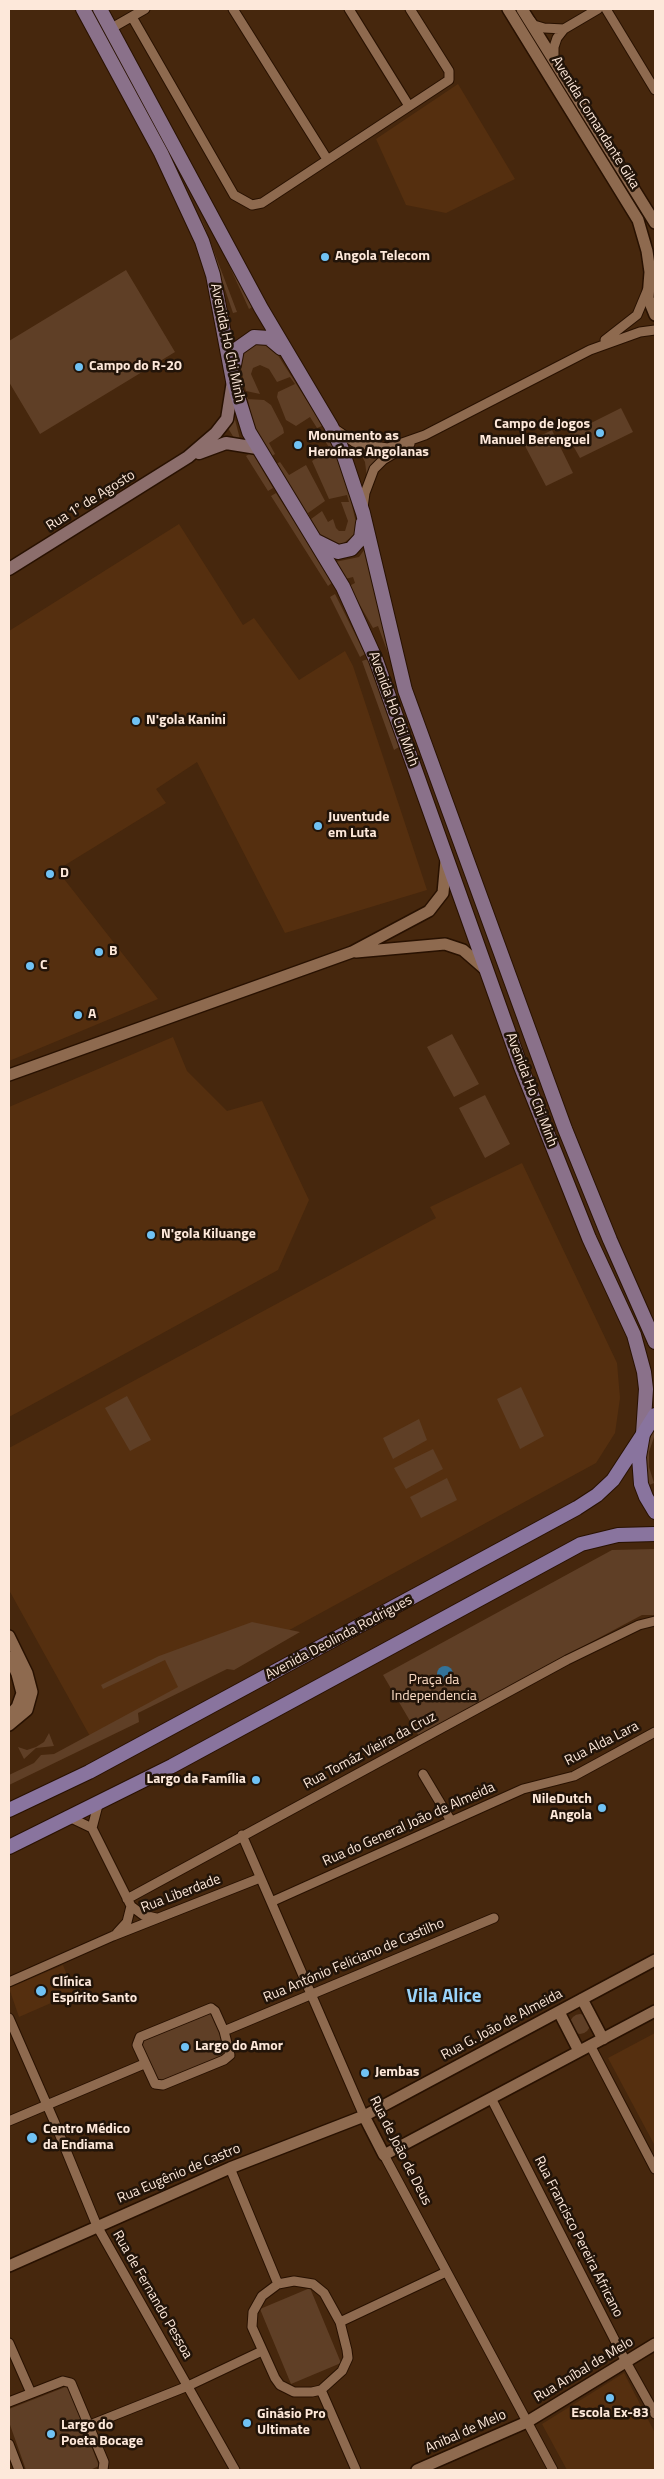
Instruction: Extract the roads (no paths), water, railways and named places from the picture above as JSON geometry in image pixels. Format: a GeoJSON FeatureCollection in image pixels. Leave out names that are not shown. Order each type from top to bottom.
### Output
{"type":"FeatureCollection","features":[{"type":"Feature","properties":{"kind":"highway"},"geometry":{"type":"LineString","coordinates":[[655,1415],[644,1434],[639,1457],[640,1478],[646,1496],[655,1512]]}},
{"type":"Feature","properties":{"kind":"highway","name":"Avenida Deolinda Rodrigues"},"geometry":{"type":"LineString","coordinates":[[9,1810],[90,1772],[577,1508],[597,1495],[612,1480],[644,1434]]}},
{"type":"Feature","properties":{"kind":"highway"},"geometry":{"type":"LineString","coordinates":[[9,1847],[98,1805],[581,1544],[618,1535],[655,1534]]}},
{"type":"Feature","properties":{"kind":"main road","name":"Avenida Ho Chi Minh"},"geometry":{"type":"LineString","coordinates":[[83,9],[195,223],[213,275],[232,381],[249,432],[343,588],[376,660],[518,1059],[568,1186],[634,1335],[644,1372],[646,1389],[644,1434]]}},
{"type":"Feature","properties":{"kind":"main road","name":"Avenida Ho Chi Minh"},"geometry":{"type":"LineString","coordinates":[[100,9],[288,356],[331,426],[350,470],[363,513],[405,690],[565,1129],[610,1240],[655,1342]]}},
{"type":"Feature","properties":{"kind":"main road"},"geometry":{"type":"LineString","coordinates":[[188,457],[216,433],[227,418],[237,349],[249,339],[263,336],[269,338],[288,356]]}},
{"type":"Feature","properties":{"kind":"main road"},"geometry":{"type":"LineString","coordinates":[[188,457],[226,443],[257,448]]}},
{"type":"Feature","properties":{"kind":"main road","name":"Rua 1º de Agosto"},"geometry":{"type":"LineString","coordinates":[[9,569],[188,457]]}},
{"type":"Feature","properties":{"kind":"main road"},"geometry":{"type":"LineString","coordinates":[[314,539],[331,550],[338,552],[351,549],[357,544],[363,532],[363,513]]}},
{"type":"Feature","properties":{"kind":"street"},"geometry":{"type":"LineString","coordinates":[[110,30],[145,9]]}},
{"type":"Feature","properties":{"kind":"street"},"geometry":{"type":"LineString","coordinates":[[232,9],[327,159]]}},
{"type":"Feature","properties":{"kind":"street"},"geometry":{"type":"LineString","coordinates":[[349,9],[409,106]]}},
{"type":"Feature","properties":{"kind":"street"},"geometry":{"type":"LineString","coordinates":[[132,17],[234,195],[243,202],[252,205],[262,203],[446,82],[450,75],[410,9]]}},
{"type":"Feature","properties":{"kind":"street","name":"Avenida Comandante Gika"},"geometry":{"type":"LineString","coordinates":[[508,9],[638,220],[650,272],[647,290],[648,298],[655,315]]}},
{"type":"Feature","properties":{"kind":"street"},"geometry":{"type":"LineString","coordinates":[[558,69],[554,57],[554,47],[557,38],[564,29],[598,9]]}},
{"type":"Feature","properties":{"kind":"street"},"geometry":{"type":"LineString","coordinates":[[606,9],[655,90]]}},
{"type":"Feature","properties":{"kind":"street"},"geometry":{"type":"LineString","coordinates":[[524,12],[534,25],[544,28],[564,29]]}},
{"type":"Feature","properties":{"kind":"street","name":"Avenida Comandante Gika"},"geometry":{"type":"LineString","coordinates":[[524,12],[655,223]]}},
{"type":"Feature","properties":{"kind":"street"},"geometry":{"type":"LineString","coordinates":[[590,350],[637,315],[655,276]]}},
{"type":"Feature","properties":{"kind":"street"},"geometry":{"type":"LineString","coordinates":[[363,513],[365,493],[374,469],[383,460],[425,435],[590,350],[640,332],[655,330]]}},
{"type":"Feature","properties":{"kind":"street"},"geometry":{"type":"LineString","coordinates":[[331,426],[357,444],[373,448],[388,448],[425,435]]}},
{"type":"Feature","properties":{"kind":"street"},"geometry":{"type":"LineString","coordinates":[[9,1075],[352,952],[429,912],[443,893],[446,853]]}},
{"type":"Feature","properties":{"kind":"street"},"geometry":{"type":"LineString","coordinates":[[352,952],[445,944],[464,950],[488,971]]}},
{"type":"Feature","properties":{"kind":"street","name":"Rua Tomáz Vieira da Cruz"},"geometry":{"type":"LineString","coordinates":[[129,1903],[242,1835],[567,1660],[639,1625],[655,1621]]}},
{"type":"Feature","properties":{"kind":"street"},"geometry":{"type":"LineString","coordinates":[[9,1636],[27,1673],[32,1692],[27,1710],[9,1726]]}},
{"type":"Feature","properties":{"kind":"street"},"geometry":{"type":"LineString","coordinates":[[9,1657],[20,1681],[22,1693],[17,1707],[9,1716]]}},
{"type":"Feature","properties":{"kind":"street","name":"Rua Alda Lara"},"geometry":{"type":"LineString","coordinates":[[560,1779],[574,1776],[655,1732]]}},
{"type":"Feature","properties":{"kind":"street"},"geometry":{"type":"LineString","coordinates":[[424,1774],[451,1821]]}},
{"type":"Feature","properties":{"kind":"street","name":"Rua do General João de Almeida"},"geometry":{"type":"LineString","coordinates":[[271,1902],[523,1789],[560,1779]]}},
{"type":"Feature","properties":{"kind":"street"},"geometry":{"type":"LineString","coordinates":[[92,1828],[98,1805]]}},
{"type":"Feature","properties":{"kind":"street"},"geometry":{"type":"LineString","coordinates":[[71,1818],[92,1828],[129,1903],[143,1915],[157,1918]]}},
{"type":"Feature","properties":{"kind":"street","name":"Rua de João de Deus"},"geometry":{"type":"LineString","coordinates":[[242,1835],[364,2116],[553,2470]]}},
{"type":"Feature","properties":{"kind":"street","name":"Rua Liberdade"},"geometry":{"type":"LineString","coordinates":[[9,1982],[113,1936],[260,1878]]}},
{"type":"Feature","properties":{"kind":"street"},"geometry":{"type":"LineString","coordinates":[[113,1936],[127,1922],[129,1903]]}},
{"type":"Feature","properties":{"kind":"street","name":"Rua António Feliciano de Castilho"},"geometry":{"type":"LineString","coordinates":[[224,2030],[494,1918]]}},
{"type":"Feature","properties":{"kind":"street","name":"Rua G. João de Almeida"},"geometry":{"type":"LineString","coordinates":[[364,2116],[655,1960]]}},
{"type":"Feature","properties":{"kind":"street"},"geometry":{"type":"LineString","coordinates":[[582,1999],[603,2039]]}},
{"type":"Feature","properties":{"kind":"street"},"geometry":{"type":"LineString","coordinates":[[206,2009],[215,2011],[224,2030],[230,2055],[224,2060],[158,2085],[152,2082],[144,2064],[137,2045],[144,2035],[206,2009]]}},
{"type":"Feature","properties":{"kind":"street"},"geometry":{"type":"LineString","coordinates":[[384,2155],[655,2011]]}},
{"type":"Feature","properties":{"kind":"street"},"geometry":{"type":"LineString","coordinates":[[559,2012],[580,2051]]}},
{"type":"Feature","properties":{"kind":"street","name":"Rua de Fernando Pessoa"},"geometry":{"type":"LineString","coordinates":[[9,2018],[97,2226],[235,2470]]}},
{"type":"Feature","properties":{"kind":"street"},"geometry":{"type":"LineString","coordinates":[[590,2045],[655,2169]]}},
{"type":"Feature","properties":{"kind":"street"},"geometry":{"type":"LineString","coordinates":[[9,2121],[144,2064]]}},
{"type":"Feature","properties":{"kind":"street","name":"Rua Francisco Pereira Africano"},"geometry":{"type":"LineString","coordinates":[[491,2098],[626,2362],[655,2414]]}},
{"type":"Feature","properties":{"kind":"street","name":"Rua Eugênio de Castro"},"geometry":{"type":"LineString","coordinates":[[9,2266],[230,2168],[364,2116]]}},
{"type":"Feature","properties":{"kind":"street"},"geometry":{"type":"LineString","coordinates":[[230,2168],[278,2284]]}},
{"type":"Feature","properties":{"kind":"street"},"geometry":{"type":"LineString","coordinates":[[340,2322],[446,2272]]}},
{"type":"Feature","properties":{"kind":"street"},"geometry":{"type":"LineString","coordinates":[[304,2282],[319,2287],[333,2307],[340,2322],[347,2350],[346,2364],[342,2371],[321,2390],[303,2393],[280,2385],[252,2327],[253,2312],[262,2296],[278,2284],[304,2282]]}},
{"type":"Feature","properties":{"kind":"street"},"geometry":{"type":"LineString","coordinates":[[9,2343],[31,2393]]}},
{"type":"Feature","properties":{"kind":"street","name":"Rua Aníbal de Melo"},"geometry":{"type":"LineString","coordinates":[[527,2422],[655,2344]]}},
{"type":"Feature","properties":{"kind":"street"},"geometry":{"type":"LineString","coordinates":[[90,2425],[188,2386],[262,2351]]}},
{"type":"Feature","properties":{"kind":"street"},"geometry":{"type":"LineString","coordinates":[[9,2402],[63,2381],[71,2383],[104,2462],[102,2470]]}},
{"type":"Feature","properties":{"kind":"street"},"geometry":{"type":"LineString","coordinates":[[321,2390],[356,2470]]}},
{"type":"Feature","properties":{"kind":"street","name":"Anibal de Melo"},"geometry":{"type":"LineString","coordinates":[[418,2470],[527,2422]]}},
{"type":"Feature","properties":{"kind":"street"},"geometry":{"type":"LineString","coordinates":[[9,2444],[11,2458],[19,2470]]}},
{"type":"Feature","properties":{"kind":"water"},"geometry":{"type":"Polygon","coordinates":[[[442,1666],[448,1666],[453,1671],[451,1680],[442,1682],[437,1677],[437,1671],[442,1666]]]}},
{"type":"Feature","properties":{"kind":"place","name":"Angola Telecom"},"geometry":{"type":"Point","coordinates":[325,257]}},
{"type":"Feature","properties":{"kind":"place","name":"Campo do R-20"},"geometry":{"type":"Point","coordinates":[79,367]}},
{"type":"Feature","properties":{"kind":"place","name":"Campo de Jogos Manuel Berenguel"},"geometry":{"type":"Point","coordinates":[600,433]}},
{"type":"Feature","properties":{"kind":"place","name":"Monumento as Heroínas Angolanas"},"geometry":{"type":"Point","coordinates":[298,445]}},
{"type":"Feature","properties":{"kind":"place","name":"N'gola Kanini"},"geometry":{"type":"Point","coordinates":[136,721]}},
{"type":"Feature","properties":{"kind":"place","name":"Juventude em Luta"},"geometry":{"type":"Point","coordinates":[318,826]}},
{"type":"Feature","properties":{"kind":"place","name":"D"},"geometry":{"type":"Point","coordinates":[50,874]}},
{"type":"Feature","properties":{"kind":"place","name":"B"},"geometry":{"type":"Point","coordinates":[99,952]}},
{"type":"Feature","properties":{"kind":"place","name":"C"},"geometry":{"type":"Point","coordinates":[30,966]}},
{"type":"Feature","properties":{"kind":"place","name":"A"},"geometry":{"type":"Point","coordinates":[78,1015]}},
{"type":"Feature","properties":{"kind":"place","name":"N'gola Kiluange"},"geometry":{"type":"Point","coordinates":[151,1235]}},
{"type":"Feature","properties":{"kind":"place","name":"Largo da Família"},"geometry":{"type":"Point","coordinates":[256,1780]}},
{"type":"Feature","properties":{"kind":"place","name":"NileDutch Angola"},"geometry":{"type":"Point","coordinates":[602,1808]}},
{"type":"Feature","properties":{"kind":"place","name":"Clínica Espírito Santo"},"geometry":{"type":"Point","coordinates":[41,1991]}},
{"type":"Feature","properties":{"kind":"place","name":"Largo do Amor"},"geometry":{"type":"Point","coordinates":[185,2047]}},
{"type":"Feature","properties":{"kind":"place","name":"Jembas"},"geometry":{"type":"Point","coordinates":[365,2073]}},
{"type":"Feature","properties":{"kind":"place","name":"Centro Médico da Endiama"},"geometry":{"type":"Point","coordinates":[32,2138]}},
{"type":"Feature","properties":{"kind":"place","name":"Escola Ex-83"},"geometry":{"type":"Point","coordinates":[610,2398]}},
{"type":"Feature","properties":{"kind":"place","name":"Ginásio Pro Ultimate"},"geometry":{"type":"Point","coordinates":[247,2423]}},
{"type":"Feature","properties":{"kind":"place","name":"Largo do Poeta Bocage"},"geometry":{"type":"Point","coordinates":[51,2434]}},
{"type":"Feature","properties":{"kind":"district","name":"Vila Alice"},"geometry":{"type":"Point","coordinates":[444,1997]}},
{"type":"Feature","properties":{"kind":"park label","name":"Praça da Independencia"},"geometry":{"type":"Point","coordinates":[434,1689]}}]}
